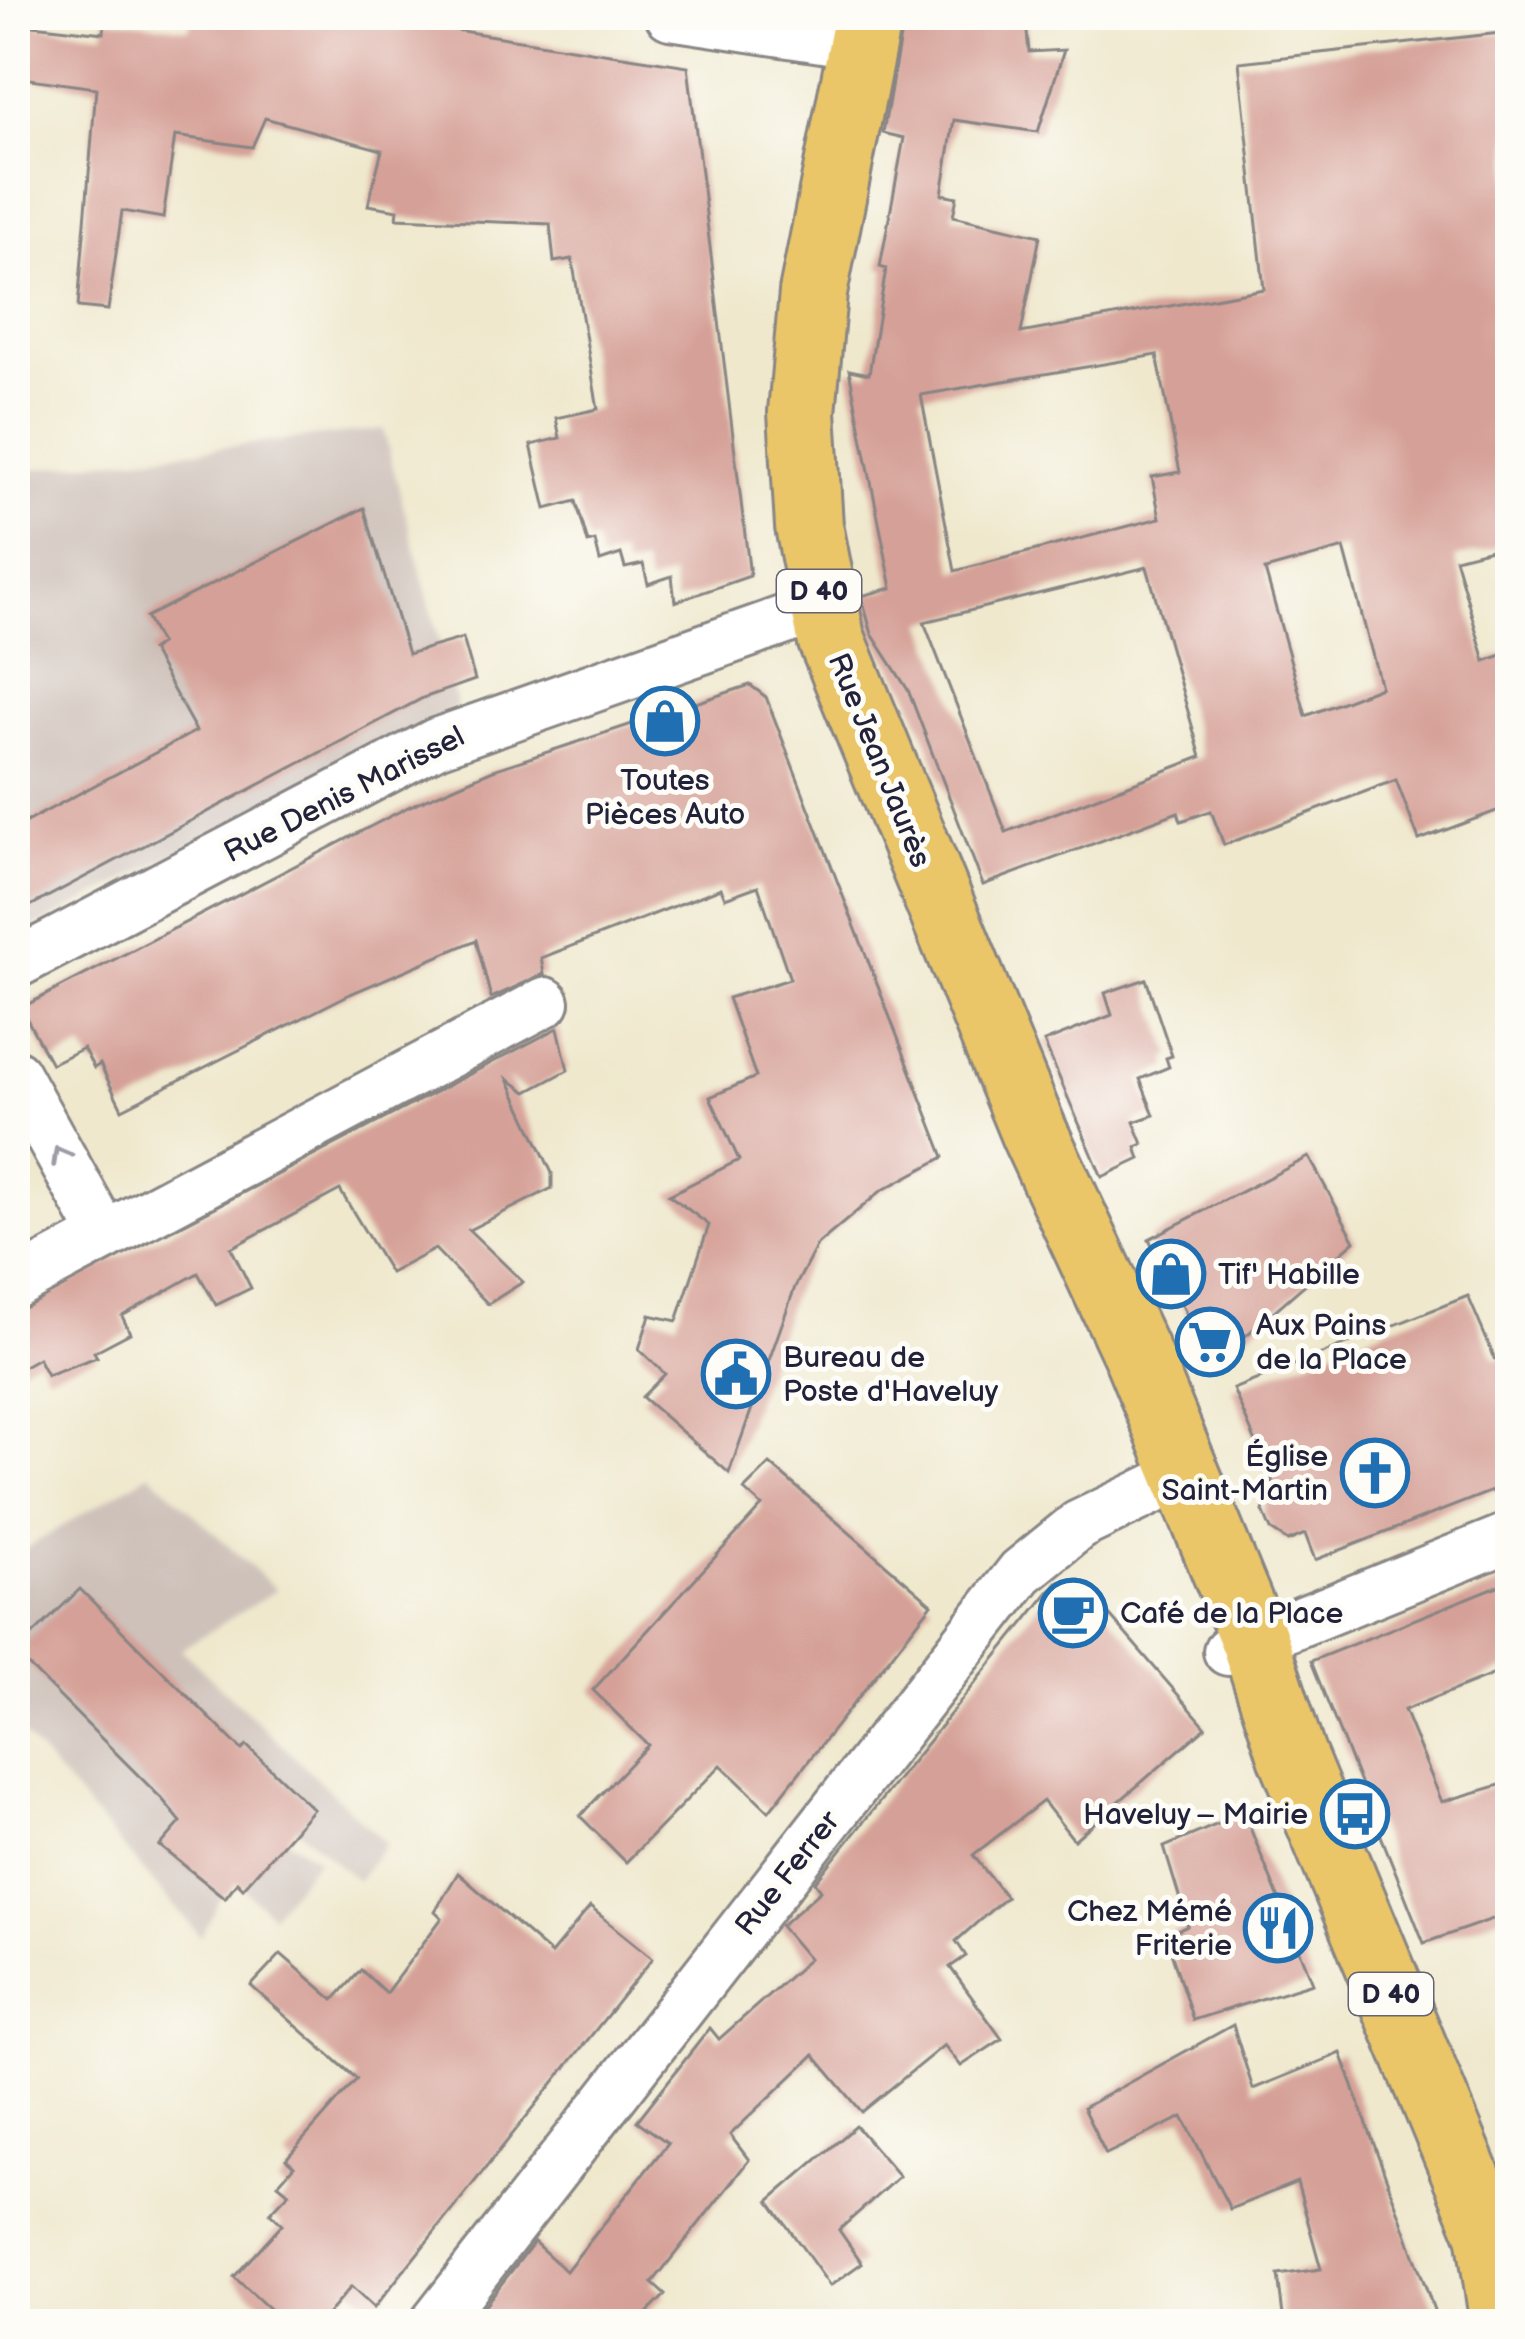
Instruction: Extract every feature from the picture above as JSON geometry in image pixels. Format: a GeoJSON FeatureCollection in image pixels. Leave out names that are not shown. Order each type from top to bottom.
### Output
{"type":"FeatureCollection","features":[{"type":"Feature","properties":{"kind":"main road","name":"Rue Jean Jaurès"},"geometry":{"type":"LineString","coordinates":[[865,29],[806,345],[803,448],[822,607],[840,668],[1034,1133],[1105,1279],[1166,1483],[1292,1755],[1500,2249],[1504,2324]]}},
{"type":"Feature","properties":{"kind":"street"},"geometry":{"type":"LineString","coordinates":[[670,15],[865,29]]}},
{"type":"Feature","properties":{"kind":"street","name":"Rue Denis Marissel"},"geometry":{"type":"LineString","coordinates":[[15,964],[436,743],[822,607]]}},
{"type":"Feature","properties":{"kind":"street"},"geometry":{"type":"LineString","coordinates":[[15,1284],[545,1002]]}},
{"type":"Feature","properties":{"kind":"street"},"geometry":{"type":"LineString","coordinates":[[15,1074],[105,1235]]}},
{"type":"Feature","properties":{"kind":"street","name":"Rue Ferrer"},"geometry":{"type":"LineString","coordinates":[[434,2324],[1022,1572],[1078,1525],[1166,1483]]}},
{"type":"Feature","properties":{"kind":"street"},"geometry":{"type":"LineString","coordinates":[[1239,1646],[1510,1537]]}},
{"type":"Feature","properties":{"kind":"shaded area"},"geometry":{"type":"Polygon","coordinates":[[[383,429],[457,707],[15,938],[15,471],[383,429]]]}},
{"type":"Feature","properties":{"kind":"shaded area"},"geometry":{"type":"Polygon","coordinates":[[[150,1473],[276,1590],[181,1649],[386,1844],[357,1881],[284,1817],[273,1831],[318,1859],[271,1915],[232,1877],[201,1937],[15,1725],[15,1555],[150,1473]]]}},
{"type":"Feature","properties":{"kind":"building"},"geometry":{"type":"Polygon","coordinates":[[[192,15],[358,15],[688,66],[750,576],[675,602],[672,576],[648,584],[643,564],[625,568],[621,554],[600,561],[595,541],[588,543],[576,501],[546,509],[531,445],[560,438],[556,418],[598,409],[572,259],[554,262],[550,224],[397,218],[398,210],[368,205],[382,150],[265,118],[252,147],[175,136],[163,218],[122,211],[108,310],[78,307],[96,88],[15,77],[15,23],[104,33],[105,18],[189,29],[192,15]]]}},
{"type":"Feature","properties":{"kind":"building"},"geometry":{"type":"Polygon","coordinates":[[[904,15],[978,15],[979,25],[1026,22],[1029,52],[1064,50],[1038,132],[954,120],[942,194],[957,197],[953,216],[1040,236],[1021,333],[1264,289],[1239,62],[1510,32],[1510,544],[1455,558],[1485,661],[1510,652],[1510,806],[1419,840],[1396,780],[1224,845],[1211,811],[1181,821],[1178,812],[983,885],[908,690],[872,634],[861,596],[892,588],[849,370],[869,374],[886,269],[880,267],[904,138],[883,133],[904,15]],[[1157,355],[921,395],[955,571],[1160,518],[1152,477],[1180,472],[1157,355]],[[1344,548],[1265,570],[1306,716],[1381,687],[1344,548]],[[1147,567],[924,622],[1006,832],[1201,757],[1147,567]]]}},
{"type":"Feature","properties":{"kind":"building"},"geometry":{"type":"Polygon","coordinates":[[[364,508],[408,654],[463,638],[475,680],[423,698],[15,914],[15,828],[196,731],[151,650],[160,644],[146,617],[364,508]]]}},
{"type":"Feature","properties":{"kind":"building"},"geometry":{"type":"Polygon","coordinates":[[[750,685],[766,697],[944,1157],[881,1191],[817,1245],[795,1287],[729,1473],[642,1397],[665,1374],[639,1349],[650,1315],[677,1321],[709,1225],[669,1195],[739,1160],[710,1097],[756,1077],[728,998],[790,979],[758,886],[725,898],[721,888],[541,958],[544,974],[491,998],[476,940],[350,994],[122,1109],[100,1064],[94,1068],[83,1048],[51,1064],[21,1008],[410,806],[493,770],[750,685]]]}},
{"type":"Feature","properties":{"kind":"building"},"geometry":{"type":"Polygon","coordinates":[[[1146,979],[1172,1056],[1166,1058],[1169,1067],[1140,1079],[1154,1115],[1134,1122],[1143,1144],[1136,1147],[1140,1159],[1102,1177],[1044,1042],[1112,1015],[1105,993],[1146,979]]]}},
{"type":"Feature","properties":{"kind":"building"},"geometry":{"type":"Polygon","coordinates":[[[558,1028],[568,1070],[527,1092],[508,1079],[552,1173],[552,1188],[469,1230],[523,1282],[488,1304],[435,1249],[390,1273],[340,1190],[231,1248],[251,1288],[216,1305],[198,1273],[122,1316],[130,1333],[94,1352],[97,1357],[47,1375],[38,1358],[15,1371],[15,1312],[558,1028]]]}},
{"type":"Feature","properties":{"kind":"building"},"geometry":{"type":"Polygon","coordinates":[[[1309,1157],[1355,1241],[1212,1365],[1149,1239],[1309,1157]]]}},
{"type":"Feature","properties":{"kind":"building"},"geometry":{"type":"Polygon","coordinates":[[[1468,1296],[1495,1359],[1510,1354],[1510,1484],[1315,1560],[1305,1534],[1288,1541],[1271,1530],[1263,1511],[1273,1482],[1233,1389],[1468,1296]]]}},
{"type":"Feature","properties":{"kind":"building"},"geometry":{"type":"Polygon","coordinates":[[[770,1464],[932,1604],[769,1811],[721,1765],[626,1862],[580,1816],[648,1745],[593,1690],[762,1506],[744,1490],[770,1464]]]}},
{"type":"Feature","properties":{"kind":"building"},"geometry":{"type":"Polygon","coordinates":[[[1079,1580],[1206,1727],[1074,1840],[1043,1801],[973,1855],[1006,1897],[956,1941],[966,1956],[950,1967],[1002,2039],[961,2066],[944,2045],[862,2112],[814,2055],[730,2135],[749,2160],[652,2283],[665,2295],[636,2324],[470,2324],[534,2242],[566,2271],[668,2143],[637,2121],[710,2028],[719,2039],[809,1959],[781,1926],[821,1890],[815,1882],[1057,1582],[1079,1580]]]}},
{"type":"Feature","properties":{"kind":"building"},"geometry":{"type":"Polygon","coordinates":[[[1510,1581],[1510,1668],[1404,1710],[1442,1802],[1510,1782],[1510,1913],[1424,1943],[1311,1661],[1510,1581]]]}},
{"type":"Feature","properties":{"kind":"building"},"geometry":{"type":"Polygon","coordinates":[[[80,1589],[242,1750],[247,1746],[313,1809],[243,1888],[237,1882],[225,1898],[160,1846],[181,1822],[163,1800],[15,1652],[80,1589]]]}},
{"type":"Feature","properties":{"kind":"building"},"geometry":{"type":"Polygon","coordinates":[[[1244,1813],[1313,1983],[1193,2020],[1166,1936],[1188,1926],[1164,1847],[1244,1813]]]}},
{"type":"Feature","properties":{"kind":"building"},"geometry":{"type":"Polygon","coordinates":[[[458,1873],[551,1954],[590,1907],[653,1958],[374,2308],[351,2287],[319,2324],[286,2324],[234,2277],[282,2224],[270,2213],[289,2193],[278,2184],[294,2166],[286,2159],[357,2079],[251,1986],[281,1954],[334,2000],[361,1970],[386,1993],[442,1918],[435,1911],[458,1873]]]}},
{"type":"Feature","properties":{"kind":"building"},"geometry":{"type":"Polygon","coordinates":[[[1233,2025],[1253,2089],[1341,2053],[1439,2324],[1284,2324],[1278,2275],[1321,2269],[1297,2182],[1230,2209],[1183,2117],[1106,2154],[1083,2108],[1233,2025]]]}},
{"type":"Feature","properties":{"kind":"building"},"geometry":{"type":"Polygon","coordinates":[[[856,2126],[899,2176],[839,2230],[862,2263],[830,2286],[769,2201],[856,2126]]]}},
{"type":"Feature","properties":{"kind":"place","name":"Toutes Pièces Auto"},"geometry":{"type":"Point","coordinates":[665,721]}},
{"type":"Feature","properties":{"kind":"place","name":"Tif' Habille"},"geometry":{"type":"Point","coordinates":[1171,1274]}},
{"type":"Feature","properties":{"kind":"place","name":"Aux Pains de la Place"},"geometry":{"type":"Point","coordinates":[1210,1342]}},
{"type":"Feature","properties":{"kind":"place","name":"Bureau de Poste d'Haveluy"},"geometry":{"type":"Point","coordinates":[736,1374]}},
{"type":"Feature","properties":{"kind":"place","name":"Église Saint-Martin"},"geometry":{"type":"Point","coordinates":[1375,1473]}},
{"type":"Feature","properties":{"kind":"place","name":"Café de la Place"},"geometry":{"type":"Point","coordinates":[1073,1613]}},
{"type":"Feature","properties":{"kind":"place","name":"Haveluy – Mairie"},"geometry":{"type":"Point","coordinates":[1355,1814]}},
{"type":"Feature","properties":{"kind":"place","name":"Chez Mémé Friterie"},"geometry":{"type":"Point","coordinates":[1278,1928]}}]}
